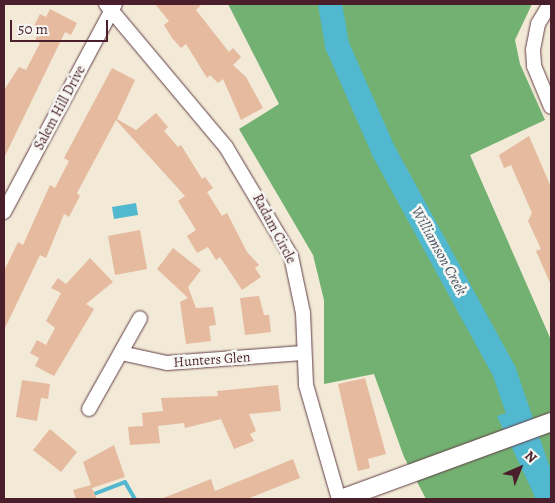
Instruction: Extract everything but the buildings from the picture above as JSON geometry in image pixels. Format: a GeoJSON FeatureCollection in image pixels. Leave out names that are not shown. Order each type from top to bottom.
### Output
{"type":"FeatureCollection","features":[{"type":"Feature","properties":{"kind":"street"},"geometry":{"type":"LineString","coordinates":[[550,4],[538,24],[533,50],[534,66],[551,107]]}},
{"type":"Feature","properties":{"kind":"street","name":"Salem Hill Drive"},"geometry":{"type":"LineString","coordinates":[[4,212],[111,6]]}},
{"type":"Feature","properties":{"kind":"street","name":"Radam Circle"},"geometry":{"type":"LineString","coordinates":[[111,6],[226,147],[292,256],[300,284],[303,353],[311,411],[340,499]]}},
{"type":"Feature","properties":{"kind":"street"},"geometry":{"type":"LineString","coordinates":[[89,409],[140,318]]}},
{"type":"Feature","properties":{"kind":"street","name":"Hunters Glen"},"geometry":{"type":"LineString","coordinates":[[121,353],[167,363],[303,353]]}},
{"type":"Feature","properties":{"kind":"street"},"geometry":{"type":"LineString","coordinates":[[340,499],[551,422]]}},
{"type":"Feature","properties":{"kind":"green space"},"geometry":{"type":"Polygon","coordinates":[[[228,4],[532,4],[515,40],[520,64],[545,120],[470,155],[551,340],[551,499],[426,499],[404,457],[374,374],[324,384],[324,300],[313,255],[239,129],[279,104],[228,4]]]}},
{"type":"Feature","properties":{"kind":"water"},"geometry":{"type":"Polygon","coordinates":[[[136,203],[138,215],[114,219],[112,207],[136,203]]]}},
{"type":"Feature","properties":{"kind":"water"},"geometry":{"type":"Polygon","coordinates":[[[521,408],[551,471],[551,499],[536,499],[497,416],[521,408]]]}},
{"type":"Feature","properties":{"kind":"waterway","name":"Williamson Creek"},"geometry":{"type":"LineString","coordinates":[[330,4],[337,45],[383,150],[504,371],[548,499]]}},
{"type":"Feature","properties":{"kind":"waterway"},"geometry":{"type":"LineString","coordinates":[[81,499],[125,482],[135,499]]}}]}
